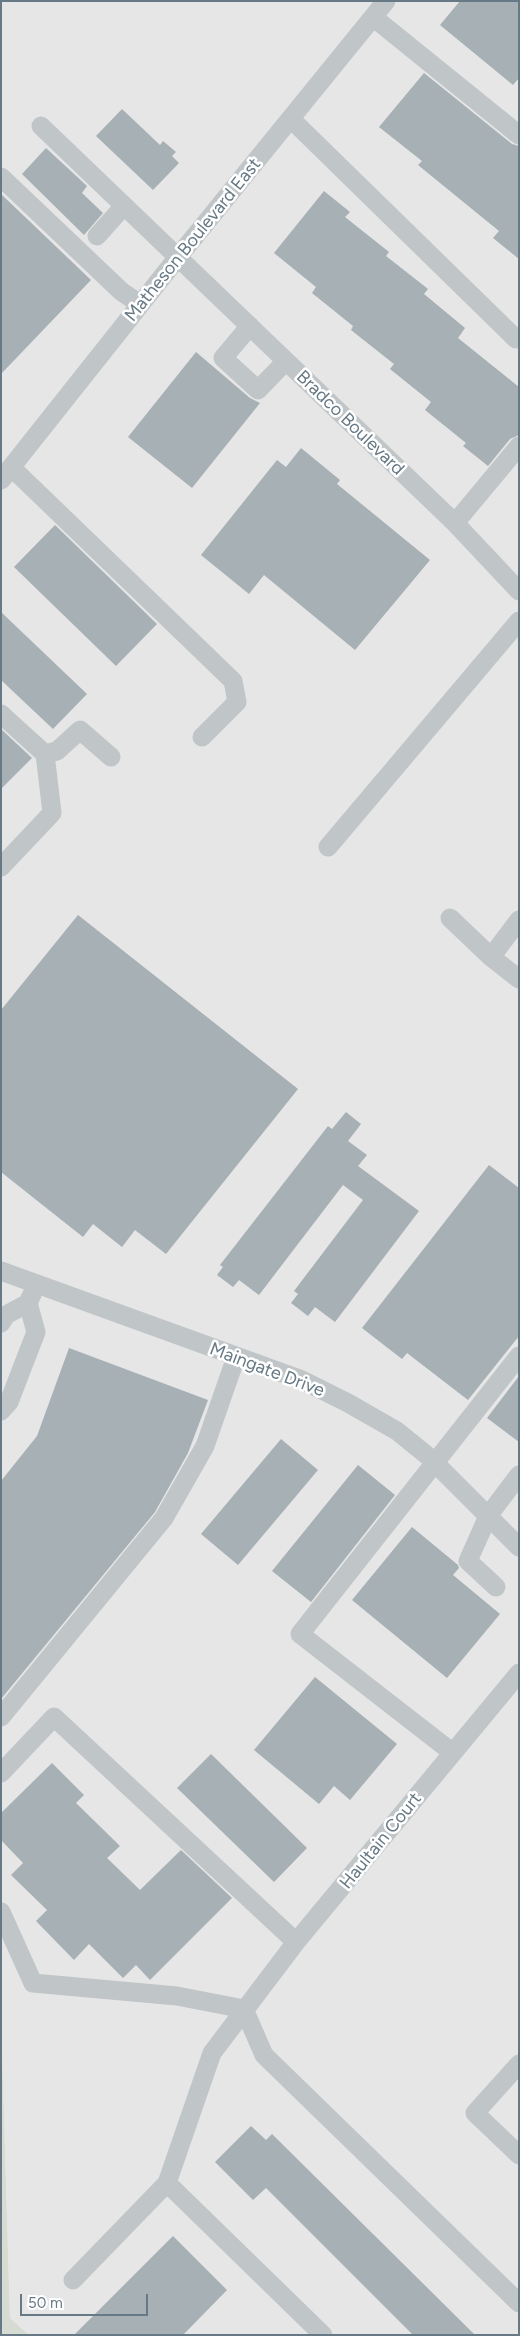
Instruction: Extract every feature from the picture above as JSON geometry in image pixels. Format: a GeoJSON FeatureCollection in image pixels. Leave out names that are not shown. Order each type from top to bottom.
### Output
{"type":"FeatureCollection","features":[{"type":"Feature","properties":{"kind":"street","name":"Matheson Boulevard East"},"geometry":{"type":"LineString","coordinates":[[6,474],[140,304],[386,1]]}},
{"type":"Feature","properties":{"kind":"street"},"geometry":{"type":"LineString","coordinates":[[374,17],[519,134]]}},
{"type":"Feature","properties":{"kind":"street"},"geometry":{"type":"LineString","coordinates":[[290,119],[516,339]]}},
{"type":"Feature","properties":{"kind":"street","name":"Bradco Boulevard"},"geometry":{"type":"LineString","coordinates":[[41,126],[123,207],[178,257],[455,523],[519,591]]}},
{"type":"Feature","properties":{"kind":"street"},"geometry":{"type":"LineString","coordinates":[[1,177],[122,292],[140,304]]}},
{"type":"Feature","properties":{"kind":"street"},"geometry":{"type":"LineString","coordinates":[[97,236],[123,207]]}},
{"type":"Feature","properties":{"kind":"street"},"geometry":{"type":"LineString","coordinates":[[250,326],[223,358],[258,390],[286,361]]}},
{"type":"Feature","properties":{"kind":"street"},"geometry":{"type":"LineString","coordinates":[[455,523],[519,446]]}},
{"type":"Feature","properties":{"kind":"street"},"geometry":{"type":"LineString","coordinates":[[6,474],[233,681],[237,702],[202,737]]}},
{"type":"Feature","properties":{"kind":"street"},"geometry":{"type":"LineString","coordinates":[[328,847],[519,621]]}},
{"type":"Feature","properties":{"kind":"street"},"geometry":{"type":"LineString","coordinates":[[1,714],[45,754],[52,813],[1,867]]}},
{"type":"Feature","properties":{"kind":"street"},"geometry":{"type":"LineString","coordinates":[[45,754],[57,751],[80,730],[111,757]]}},
{"type":"Feature","properties":{"kind":"street"},"geometry":{"type":"LineString","coordinates":[[450,918],[491,957],[519,979]]}},
{"type":"Feature","properties":{"kind":"street"},"geometry":{"type":"LineString","coordinates":[[491,957],[519,920]]}},
{"type":"Feature","properties":{"kind":"street","name":"Maingate Drive"},"geometry":{"type":"LineString","coordinates":[[1,1271],[302,1380],[348,1403],[397,1431],[429,1456],[519,1547]]}},
{"type":"Feature","properties":{"kind":"street"},"geometry":{"type":"LineString","coordinates":[[1,1411],[9,1402],[36,1332],[28,1303],[36,1284]]}},
{"type":"Feature","properties":{"kind":"street"},"geometry":{"type":"LineString","coordinates":[[1,1323],[6,1315],[28,1303]]}},
{"type":"Feature","properties":{"kind":"street"},"geometry":{"type":"LineString","coordinates":[[453,1753],[300,1634],[436,1464],[519,1356]]}},
{"type":"Feature","properties":{"kind":"street"},"geometry":{"type":"LineString","coordinates":[[1,1717],[164,1518],[205,1446],[236,1357]]}},
{"type":"Feature","properties":{"kind":"street"},"geometry":{"type":"LineString","coordinates":[[496,1587],[468,1561],[488,1516],[519,1474]]}},
{"type":"Feature","properties":{"kind":"street","name":"Haultain Court"},"geometry":{"type":"LineString","coordinates":[[167,2183],[212,2053],[296,1942],[519,1673]]}},
{"type":"Feature","properties":{"kind":"street"},"geometry":{"type":"LineString","coordinates":[[1,1773],[54,1717],[296,1942]]}},
{"type":"Feature","properties":{"kind":"street"},"geometry":{"type":"LineString","coordinates":[[1,1912],[32,1983],[177,1996],[244,2009],[264,2055],[519,2304]]}},
{"type":"Feature","properties":{"kind":"street"},"geometry":{"type":"LineString","coordinates":[[519,2064],[475,2113],[519,2155]]}},
{"type":"Feature","properties":{"kind":"street"},"geometry":{"type":"LineString","coordinates":[[73,2280],[167,2183],[323,2335]]}},
{"type":"Feature","properties":{"kind":"shaded area"},"geometry":{"type":"Polygon","coordinates":[[[1,1],[519,1],[519,2335],[29,2335],[10,2318],[1,2011],[1,1]]]}},
{"type":"Feature","properties":{"kind":"shaded area"},"geometry":{"type":"Polygon","coordinates":[[[1,2011],[10,2318],[29,2335],[1,2335],[1,2011]]]}},
{"type":"Feature","properties":{"kind":"building"},"geometry":{"type":"Polygon","coordinates":[[[460,1],[519,1],[519,78],[513,85],[440,25],[460,1]]]}},
{"type":"Feature","properties":{"kind":"building"},"geometry":{"type":"Polygon","coordinates":[[[424,73],[512,144],[519,146],[519,259],[493,238],[499,231],[418,165],[422,161],[379,127],[424,73]]]}},
{"type":"Feature","properties":{"kind":"building"},"geometry":{"type":"Polygon","coordinates":[[[122,109],[160,145],[163,141],[176,152],[172,156],[179,163],[153,190],[96,136],[122,109]]]}},
{"type":"Feature","properties":{"kind":"building"},"geometry":{"type":"Polygon","coordinates":[[[46,148],[87,186],[82,193],[103,213],[84,235],[22,174],[46,148]]]}},
{"type":"Feature","properties":{"kind":"building"},"geometry":{"type":"Polygon","coordinates":[[[324,191],[350,212],[345,217],[389,252],[386,256],[428,289],[424,294],[465,328],[458,338],[519,387],[519,435],[510,439],[488,466],[463,446],[466,443],[425,410],[431,402],[390,369],[394,364],[351,330],[353,326],[312,293],[316,287],[274,253],[324,191]]]}},
{"type":"Feature","properties":{"kind":"building"},"geometry":{"type":"Polygon","coordinates":[[[1,194],[91,280],[1,374],[1,194]]]}},
{"type":"Feature","properties":{"kind":"building"},"geometry":{"type":"Polygon","coordinates":[[[196,352],[250,398],[260,403],[192,488],[128,437],[196,352]]]}},
{"type":"Feature","properties":{"kind":"building"},"geometry":{"type":"Polygon","coordinates":[[[301,448],[340,480],[337,484],[430,560],[355,650],[264,575],[249,594],[201,555],[277,460],[286,467],[301,448]]]}},
{"type":"Feature","properties":{"kind":"building"},"geometry":{"type":"Polygon","coordinates":[[[55,525],[157,624],[116,666],[14,567],[55,525]]]}},
{"type":"Feature","properties":{"kind":"building"},"geometry":{"type":"Polygon","coordinates":[[[1,612],[87,694],[53,729],[1,680],[1,612]]]}},
{"type":"Feature","properties":{"kind":"building"},"geometry":{"type":"Polygon","coordinates":[[[1,729],[32,758],[1,789],[1,729]]]}},
{"type":"Feature","properties":{"kind":"building"},"geometry":{"type":"Polygon","coordinates":[[[78,915],[298,1089],[166,1254],[135,1230],[122,1247],[93,1224],[83,1237],[1,1172],[1,1010],[78,915]]]}},
{"type":"Feature","properties":{"kind":"building"},"geometry":{"type":"Polygon","coordinates":[[[346,1112],[361,1124],[348,1141],[367,1155],[358,1166],[419,1211],[335,1322],[315,1307],[308,1316],[291,1303],[298,1294],[294,1291],[363,1200],[343,1185],[259,1295],[239,1280],[233,1287],[217,1275],[223,1267],[220,1265],[328,1126],[332,1129],[346,1112]]]}},
{"type":"Feature","properties":{"kind":"building"},"geometry":{"type":"Polygon","coordinates":[[[489,1165],[519,1188],[519,1336],[468,1400],[407,1353],[402,1359],[362,1328],[489,1165]]]}},
{"type":"Feature","properties":{"kind":"building"},"geometry":{"type":"Polygon","coordinates":[[[69,1348],[208,1400],[188,1453],[155,1512],[1,1699],[1,1481],[37,1436],[69,1348]]]}},
{"type":"Feature","properties":{"kind":"building"},"geometry":{"type":"Polygon","coordinates":[[[519,1376],[519,1442],[487,1418],[519,1376]]]}},
{"type":"Feature","properties":{"kind":"building"},"geometry":{"type":"Polygon","coordinates":[[[281,1439],[318,1470],[238,1565],[201,1534],[281,1439]]]}},
{"type":"Feature","properties":{"kind":"building"},"geometry":{"type":"Polygon","coordinates":[[[358,1465],[395,1495],[311,1602],[272,1571],[358,1465]]]}},
{"type":"Feature","properties":{"kind":"building"},"geometry":{"type":"Polygon","coordinates":[[[412,1527],[458,1565],[459,1568],[453,1575],[500,1614],[447,1678],[352,1600],[412,1527]]]}},
{"type":"Feature","properties":{"kind":"building"},"geometry":{"type":"Polygon","coordinates":[[[315,1677],[397,1744],[350,1800],[334,1786],[319,1804],[254,1750],[315,1677]]]}},
{"type":"Feature","properties":{"kind":"building"},"geometry":{"type":"Polygon","coordinates":[[[211,1754],[307,1848],[274,1882],[177,1788],[211,1754]]]}},
{"type":"Feature","properties":{"kind":"building"},"geometry":{"type":"Polygon","coordinates":[[[52,1763],[84,1795],[76,1803],[120,1846],[107,1858],[140,1890],[181,1850],[232,1898],[150,1980],[136,1965],[123,1978],[89,1944],[74,1960],[36,1921],[47,1910],[11,1875],[23,1863],[1,1840],[1,1813],[52,1763]]]}},
{"type":"Feature","properties":{"kind":"building"},"geometry":{"type":"Polygon","coordinates":[[[251,2126],[266,2140],[272,2134],[475,2335],[413,2335],[266,2188],[253,2200],[215,2162],[251,2126]]]}},
{"type":"Feature","properties":{"kind":"building"},"geometry":{"type":"Polygon","coordinates":[[[173,2236],[227,2290],[183,2335],[74,2335],[173,2236]]]}}]}
